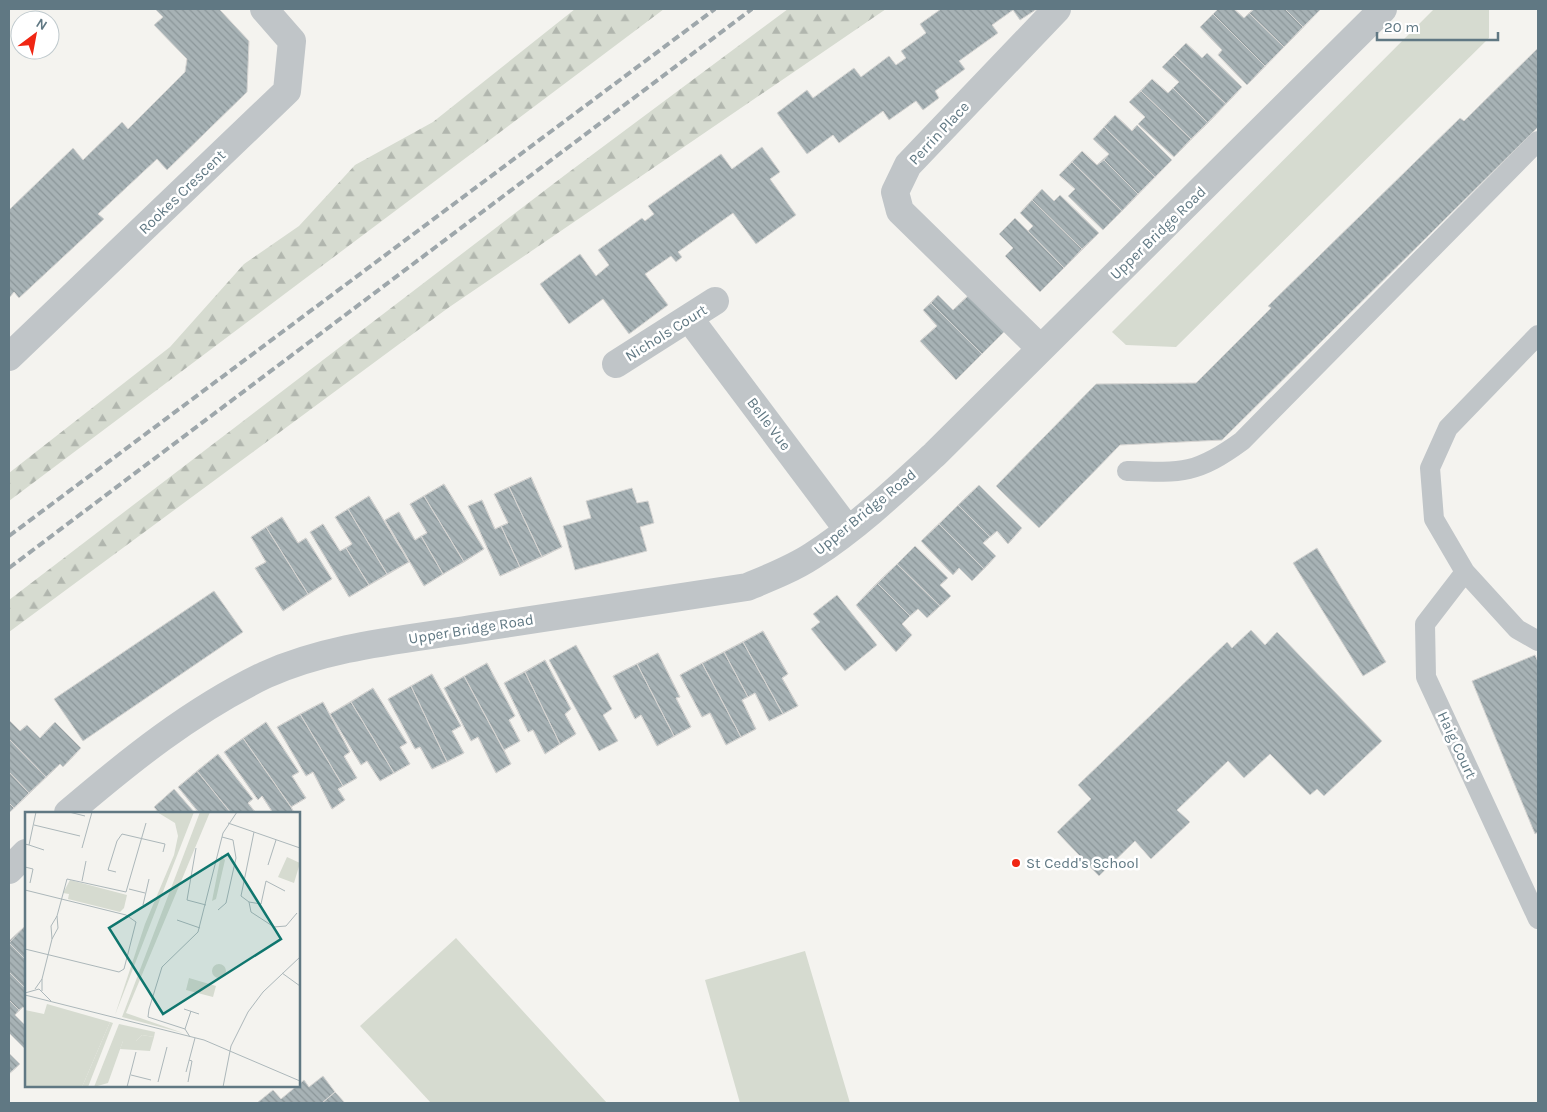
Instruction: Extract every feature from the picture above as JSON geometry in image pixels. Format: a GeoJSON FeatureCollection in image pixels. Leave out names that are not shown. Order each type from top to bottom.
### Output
{"type":"FeatureCollection","features":[{"type":"Feature","properties":{"kind":"street","name":"Rookes Crescent"},"geometry":{"type":"LineString","coordinates":[[9,357],[287,91],[292,41],[264,9]]}},
{"type":"Feature","properties":{"kind":"street","name":"Perrin Place"},"geometry":{"type":"LineString","coordinates":[[1040,348],[900,211],[895,192],[908,165],[1057,9]]}},
{"type":"Feature","properties":{"kind":"street","name":"Upper Bridge Road"},"geometry":{"type":"LineString","coordinates":[[69,812],[121,768],[195,713],[266,675],[309,660],[372,644],[747,587],[780,574],[812,556],[883,501],[935,454],[1384,9]]}},
{"type":"Feature","properties":{"kind":"street","name":"Nichols Court"},"geometry":{"type":"LineString","coordinates":[[616,364],[715,301]]}},
{"type":"Feature","properties":{"kind":"street","name":"Belle Vue"},"geometry":{"type":"LineString","coordinates":[[690,318],[848,530]]}},
{"type":"Feature","properties":{"kind":"street"},"geometry":{"type":"LineString","coordinates":[[9,870],[25,854]]}},
{"type":"Feature","properties":{"kind":"lane"},"geometry":{"type":"LineString","coordinates":[[1127,471],[1169,472],[1192,470],[1218,459],[1242,441],[1538,141]]}},
{"type":"Feature","properties":{"kind":"lane"},"geometry":{"type":"LineString","coordinates":[[1538,335],[1448,428],[1430,468],[1434,519],[1465,572],[1517,629],[1538,641]]}},
{"type":"Feature","properties":{"kind":"lane","name":"Haig Court"},"geometry":{"type":"LineString","coordinates":[[1465,572],[1426,624],[1426,677],[1538,919]]}},
{"type":"Feature","properties":{"kind":"green space"},"geometry":{"type":"Polygon","coordinates":[[[575,9],[664,9],[9,501],[9,473],[170,347],[244,264],[299,226],[355,165],[433,122],[575,9]]]}},
{"type":"Feature","properties":{"kind":"green space"},"geometry":{"type":"Polygon","coordinates":[[[788,9],[886,9],[448,308],[9,632],[9,600],[565,175],[788,9]]]}},
{"type":"Feature","properties":{"kind":"green space"},"geometry":{"type":"Polygon","coordinates":[[[1434,9],[1489,9],[1489,38],[1176,347],[1126,345],[1112,332],[1434,9]]]}},
{"type":"Feature","properties":{"kind":"green space"},"geometry":{"type":"Polygon","coordinates":[[[456,938],[607,1103],[431,1103],[360,1026],[456,938]]]}},
{"type":"Feature","properties":{"kind":"green space"},"geometry":{"type":"Polygon","coordinates":[[[805,951],[850,1103],[740,1103],[705,980],[805,951]]]}},
{"type":"Feature","properties":{"kind":"building"},"geometry":{"type":"Polygon","coordinates":[[[155,9],[219,9],[249,41],[247,92],[167,170],[157,159],[98,214],[104,219],[19,298],[14,292],[9,298],[9,210],[73,148],[83,160],[122,122],[128,129],[185,72],[187,59],[154,25],[163,17],[155,9]]]}},
{"type":"Feature","properties":{"kind":"building"},"geometry":{"type":"Polygon","coordinates":[[[941,9],[1037,9],[1020,20],[1013,10],[992,25],[998,33],[959,61],[965,69],[935,91],[939,98],[923,110],[916,101],[889,120],[883,111],[839,143],[833,135],[807,154],[777,113],[807,90],[813,98],[854,68],[861,77],[889,56],[896,65],[906,58],[901,51],[926,33],[920,24],[941,9]]]}},
{"type":"Feature","properties":{"kind":"building"},"geometry":{"type":"Polygon","coordinates":[[[1218,9],[1234,9],[1244,18],[1254,9],[1321,9],[1247,85],[1218,55],[1222,50],[1200,27],[1218,9]]]}},
{"type":"Feature","properties":{"kind":"building"},"geometry":{"type":"Polygon","coordinates":[[[1218,9],[1234,9],[1244,18],[1249,13],[1284,47],[1265,66],[1213,14],[1218,9]]]}},
{"type":"Feature","properties":{"kind":"building"},"geometry":{"type":"Polygon","coordinates":[[[1254,9],[1285,9],[1303,27],[1284,47],[1249,13],[1254,9]]]}},
{"type":"Feature","properties":{"kind":"building"},"geometry":{"type":"Polygon","coordinates":[[[1285,9],[1321,9],[1303,27],[1285,9]]]}},
{"type":"Feature","properties":{"kind":"building"},"geometry":{"type":"Polygon","coordinates":[[[1213,14],[1265,66],[1247,85],[1218,55],[1222,50],[1200,27],[1213,14]]]}},
{"type":"Feature","properties":{"kind":"building"},"geometry":{"type":"Polygon","coordinates":[[[1186,43],[1202,58],[1207,53],[1242,87],[1174,157],[1138,124],[1145,117],[1129,102],[1152,79],[1168,93],[1179,82],[1162,67],[1186,43]]]}},
{"type":"Feature","properties":{"kind":"building"},"geometry":{"type":"Polygon","coordinates":[[[1186,43],[1202,58],[1207,53],[1242,87],[1226,104],[1174,55],[1186,43]]]}},
{"type":"Feature","properties":{"kind":"building"},"geometry":{"type":"Polygon","coordinates":[[[1538,48],[1538,127],[1222,440],[1120,445],[1039,528],[996,486],[1096,384],[1196,383],[1271,308],[1268,306],[1460,118],[1464,121],[1538,48]]]}},
{"type":"Feature","properties":{"kind":"building"},"geometry":{"type":"Polygon","coordinates":[[[1174,55],[1226,104],[1208,123],[1173,88],[1179,82],[1162,67],[1174,55]]]}},
{"type":"Feature","properties":{"kind":"building"},"geometry":{"type":"Polygon","coordinates":[[[1152,79],[1168,93],[1173,88],[1208,123],[1191,139],[1141,91],[1152,79]]]}},
{"type":"Feature","properties":{"kind":"building"},"geometry":{"type":"Polygon","coordinates":[[[1141,91],[1191,139],[1174,157],[1138,124],[1145,117],[1129,102],[1141,91]]]}},
{"type":"Feature","properties":{"kind":"building"},"geometry":{"type":"Polygon","coordinates":[[[1115,115],[1132,131],[1137,125],[1172,160],[1103,230],[1068,196],[1075,189],[1059,175],[1082,151],[1097,165],[1109,154],[1093,139],[1115,115]]]}},
{"type":"Feature","properties":{"kind":"building"},"geometry":{"type":"Polygon","coordinates":[[[1115,115],[1132,131],[1137,125],[1172,160],[1155,177],[1104,127],[1115,115]]]}},
{"type":"Feature","properties":{"kind":"building"},"geometry":{"type":"Polygon","coordinates":[[[1104,127],[1155,177],[1138,194],[1104,160],[1109,154],[1093,139],[1104,127]]]}},
{"type":"Feature","properties":{"kind":"building"},"geometry":{"type":"Polygon","coordinates":[[[762,147],[780,172],[770,179],[796,215],[756,244],[733,213],[678,252],[682,257],[676,262],[671,256],[645,274],[668,305],[629,334],[603,299],[569,324],[540,284],[580,254],[596,276],[609,265],[598,250],[642,218],[645,221],[654,214],[648,206],[721,154],[732,169],[762,147]]]}},
{"type":"Feature","properties":{"kind":"building"},"geometry":{"type":"Polygon","coordinates":[[[1082,151],[1097,165],[1104,160],[1138,194],[1122,211],[1072,162],[1082,151]]]}},
{"type":"Feature","properties":{"kind":"building"},"geometry":{"type":"Polygon","coordinates":[[[1072,162],[1122,211],[1103,230],[1068,196],[1075,189],[1059,175],[1072,162]]]}},
{"type":"Feature","properties":{"kind":"building"},"geometry":{"type":"Polygon","coordinates":[[[1042,189],[1054,201],[1060,195],[1099,233],[1040,292],[1005,256],[1013,248],[999,234],[1015,218],[1028,231],[1033,226],[1020,213],[1042,189]]]}},
{"type":"Feature","properties":{"kind":"building"},"geometry":{"type":"Polygon","coordinates":[[[1042,189],[1054,201],[1060,195],[1099,233],[1082,249],[1032,200],[1042,189]]]}},
{"type":"Feature","properties":{"kind":"building"},"geometry":{"type":"Polygon","coordinates":[[[1032,200],[1082,249],[1064,268],[1028,231],[1033,226],[1020,213],[1032,200]]]}},
{"type":"Feature","properties":{"kind":"building"},"geometry":{"type":"Polygon","coordinates":[[[1015,218],[1064,268],[1040,292],[1005,256],[1013,248],[999,234],[1015,218]]]}},
{"type":"Feature","properties":{"kind":"building"},"geometry":{"type":"Polygon","coordinates":[[[971,293],[1007,329],[956,380],[920,341],[937,326],[923,310],[938,295],[953,310],[971,293]]]}},
{"type":"Feature","properties":{"kind":"building"},"geometry":{"type":"Polygon","coordinates":[[[971,293],[1007,329],[982,354],[931,303],[938,295],[953,310],[971,293]]]}},
{"type":"Feature","properties":{"kind":"building"},"geometry":{"type":"Polygon","coordinates":[[[931,303],[982,354],[956,380],[920,341],[937,326],[923,310],[931,303]]]}},
{"type":"Feature","properties":{"kind":"building"},"geometry":{"type":"Polygon","coordinates":[[[531,477],[562,547],[500,576],[468,506],[482,500],[495,529],[508,523],[494,494],[531,477]]]}},
{"type":"Feature","properties":{"kind":"building"},"geometry":{"type":"Polygon","coordinates":[[[531,477],[562,547],[542,557],[509,487],[531,477]]]}},
{"type":"Feature","properties":{"kind":"building"},"geometry":{"type":"Polygon","coordinates":[[[444,484],[484,549],[424,586],[385,520],[399,512],[415,540],[427,533],[410,504],[444,484]]]}},
{"type":"Feature","properties":{"kind":"building"},"geometry":{"type":"Polygon","coordinates":[[[444,484],[484,549],[464,562],[424,496],[444,484]]]}},
{"type":"Feature","properties":{"kind":"building"},"geometry":{"type":"Polygon","coordinates":[[[979,485],[1022,528],[1008,544],[997,531],[983,543],[996,556],[972,581],[959,568],[953,575],[921,541],[979,485]]]}},
{"type":"Feature","properties":{"kind":"building"},"geometry":{"type":"Polygon","coordinates":[[[979,485],[1022,528],[1008,544],[997,531],[990,537],[958,505],[979,485]]]}},
{"type":"Feature","properties":{"kind":"building"},"geometry":{"type":"Polygon","coordinates":[[[509,487],[542,557],[520,567],[501,526],[508,523],[494,494],[509,487]]]}},
{"type":"Feature","properties":{"kind":"building"},"geometry":{"type":"Polygon","coordinates":[[[632,488],[637,503],[648,501],[654,523],[640,527],[647,551],[575,570],[563,526],[591,518],[586,501],[632,488]]]}},
{"type":"Feature","properties":{"kind":"building"},"geometry":{"type":"Polygon","coordinates":[[[369,496],[409,562],[349,597],[310,532],[323,524],[340,551],[352,544],[335,517],[369,496]]]}},
{"type":"Feature","properties":{"kind":"building"},"geometry":{"type":"Polygon","coordinates":[[[369,496],[409,562],[387,574],[348,509],[369,496]]]}},
{"type":"Feature","properties":{"kind":"building"},"geometry":{"type":"Polygon","coordinates":[[[424,496],[464,562],[443,574],[421,536],[427,533],[410,504],[424,496]]]}},
{"type":"Feature","properties":{"kind":"building"},"geometry":{"type":"Polygon","coordinates":[[[482,500],[495,529],[501,526],[520,567],[500,576],[468,506],[482,500]]]}},
{"type":"Feature","properties":{"kind":"building"},"geometry":{"type":"Polygon","coordinates":[[[958,505],[990,537],[983,543],[996,556],[984,569],[939,524],[958,505]]]}},
{"type":"Feature","properties":{"kind":"building"},"geometry":{"type":"Polygon","coordinates":[[[348,509],[387,574],[369,585],[346,548],[352,544],[335,517],[348,509]]]}},
{"type":"Feature","properties":{"kind":"building"},"geometry":{"type":"Polygon","coordinates":[[[399,512],[415,540],[421,536],[443,574],[424,586],[385,520],[399,512]]]}},
{"type":"Feature","properties":{"kind":"building"},"geometry":{"type":"Polygon","coordinates":[[[282,517],[298,543],[306,538],[332,579],[283,611],[255,568],[266,562],[251,537],[282,517]]]}},
{"type":"Feature","properties":{"kind":"building"},"geometry":{"type":"Polygon","coordinates":[[[282,517],[298,543],[306,538],[332,579],[308,594],[266,527],[282,517]]]}},
{"type":"Feature","properties":{"kind":"building"},"geometry":{"type":"Polygon","coordinates":[[[323,524],[340,551],[346,548],[369,585],[349,597],[310,532],[323,524]]]}},
{"type":"Feature","properties":{"kind":"building"},"geometry":{"type":"Polygon","coordinates":[[[939,524],[984,569],[972,581],[959,568],[953,575],[921,541],[939,524]]]}},
{"type":"Feature","properties":{"kind":"building"},"geometry":{"type":"Polygon","coordinates":[[[266,527],[308,594],[283,611],[255,568],[266,562],[251,537],[266,527]]]}},
{"type":"Feature","properties":{"kind":"building"},"geometry":{"type":"Polygon","coordinates":[[[915,546],[948,578],[940,585],[951,596],[927,618],[918,609],[902,624],[912,635],[896,652],[856,605],[915,546]]]}},
{"type":"Feature","properties":{"kind":"building"},"geometry":{"type":"Polygon","coordinates":[[[915,546],[948,578],[940,585],[951,596],[940,606],[897,564],[915,546]]]}},
{"type":"Feature","properties":{"kind":"building"},"geometry":{"type":"Polygon","coordinates":[[[1317,548],[1386,662],[1363,676],[1293,563],[1317,548]]]}},
{"type":"Feature","properties":{"kind":"building"},"geometry":{"type":"Polygon","coordinates":[[[897,564],[940,606],[927,618],[918,609],[910,616],[877,583],[897,564]]]}},
{"type":"Feature","properties":{"kind":"building"},"geometry":{"type":"Polygon","coordinates":[[[877,583],[910,616],[902,624],[912,635],[896,652],[856,605],[877,583]]]}},
{"type":"Feature","properties":{"kind":"building"},"geometry":{"type":"Polygon","coordinates":[[[214,591],[243,632],[83,741],[54,699],[214,591]]]}},
{"type":"Feature","properties":{"kind":"building"},"geometry":{"type":"Polygon","coordinates":[[[837,595],[877,645],[845,671],[811,629],[820,622],[813,614],[837,595]]]}},
{"type":"Feature","properties":{"kind":"building"},"geometry":{"type":"Polygon","coordinates":[[[1251,630],[1265,645],[1277,632],[1382,741],[1324,796],[1317,789],[1310,795],[1270,754],[1244,778],[1228,761],[1177,810],[1190,822],[1151,859],[1135,841],[1099,876],[1057,832],[1091,799],[1078,785],[1227,642],[1232,648],[1251,630]]]}},
{"type":"Feature","properties":{"kind":"building"},"geometry":{"type":"Polygon","coordinates":[[[763,631],[788,674],[782,678],[798,706],[769,721],[755,693],[742,700],[756,729],[726,745],[710,713],[702,717],[680,675],[763,631]]]}},
{"type":"Feature","properties":{"kind":"building"},"geometry":{"type":"Polygon","coordinates":[[[763,631],[788,674],[782,678],[798,706],[783,714],[743,642],[763,631]]]}},
{"type":"Feature","properties":{"kind":"building"},"geometry":{"type":"Polygon","coordinates":[[[743,642],[783,714],[769,721],[755,693],[748,697],[724,652],[743,642]]]}},
{"type":"Feature","properties":{"kind":"building"},"geometry":{"type":"Polygon","coordinates":[[[576,645],[612,709],[603,715],[618,741],[599,751],[549,660],[576,645]]]}},
{"type":"Feature","properties":{"kind":"building"},"geometry":{"type":"Polygon","coordinates":[[[724,652],[748,697],[742,700],[756,729],[741,737],[702,663],[724,652]]]}},
{"type":"Feature","properties":{"kind":"building"},"geometry":{"type":"Polygon","coordinates":[[[658,653],[680,697],[676,698],[691,727],[657,746],[641,715],[635,719],[613,676],[658,653]]]}},
{"type":"Feature","properties":{"kind":"building"},"geometry":{"type":"Polygon","coordinates":[[[658,653],[680,697],[676,698],[691,727],[674,736],[637,664],[658,653]]]}},
{"type":"Feature","properties":{"kind":"building"},"geometry":{"type":"Polygon","coordinates":[[[1535,655],[1538,662],[1538,832],[1535,834],[1472,681],[1535,655]]]}},
{"type":"Feature","properties":{"kind":"building"},"geometry":{"type":"Polygon","coordinates":[[[545,660],[571,709],[565,714],[576,734],[545,754],[533,730],[528,732],[504,683],[545,660]]]}},
{"type":"Feature","properties":{"kind":"building"},"geometry":{"type":"Polygon","coordinates":[[[545,660],[571,709],[565,714],[576,734],[560,744],[525,672],[545,660]]]}},
{"type":"Feature","properties":{"kind":"building"},"geometry":{"type":"Polygon","coordinates":[[[487,663],[515,716],[509,720],[520,741],[504,750],[511,764],[496,773],[478,737],[471,741],[444,688],[487,663]]]}},
{"type":"Feature","properties":{"kind":"building"},"geometry":{"type":"Polygon","coordinates":[[[487,663],[515,716],[509,720],[520,741],[504,750],[464,676],[487,663]]]}},
{"type":"Feature","properties":{"kind":"building"},"geometry":{"type":"Polygon","coordinates":[[[702,663],[741,737],[726,745],[710,713],[702,717],[680,675],[702,663]]]}},
{"type":"Feature","properties":{"kind":"building"},"geometry":{"type":"Polygon","coordinates":[[[637,664],[674,736],[657,746],[641,715],[635,719],[613,676],[637,664]]]}},
{"type":"Feature","properties":{"kind":"building"},"geometry":{"type":"Polygon","coordinates":[[[525,672],[560,744],[545,754],[533,730],[528,732],[504,683],[525,672]]]}},
{"type":"Feature","properties":{"kind":"building"},"geometry":{"type":"Polygon","coordinates":[[[432,674],[461,726],[452,731],[464,753],[432,769],[420,747],[415,749],[388,699],[432,674]]]}},
{"type":"Feature","properties":{"kind":"building"},"geometry":{"type":"Polygon","coordinates":[[[432,674],[461,726],[452,731],[464,753],[447,762],[411,686],[432,674]]]}},
{"type":"Feature","properties":{"kind":"building"},"geometry":{"type":"Polygon","coordinates":[[[464,676],[511,764],[496,773],[478,737],[471,741],[444,688],[464,676]]]}},
{"type":"Feature","properties":{"kind":"building"},"geometry":{"type":"Polygon","coordinates":[[[411,686],[447,762],[432,769],[420,747],[415,749],[388,699],[411,686]]]}},
{"type":"Feature","properties":{"kind":"building"},"geometry":{"type":"Polygon","coordinates":[[[373,688],[407,743],[400,747],[410,764],[380,781],[367,761],[361,765],[330,714],[373,688]]]}},
{"type":"Feature","properties":{"kind":"building"},"geometry":{"type":"Polygon","coordinates":[[[373,688],[407,743],[400,747],[410,764],[394,773],[351,702],[373,688]]]}},
{"type":"Feature","properties":{"kind":"building"},"geometry":{"type":"Polygon","coordinates":[[[323,702],[350,752],[344,756],[357,778],[338,789],[345,800],[332,809],[313,772],[306,776],[277,727],[323,702]]]}},
{"type":"Feature","properties":{"kind":"building"},"geometry":{"type":"Polygon","coordinates":[[[323,702],[350,752],[344,756],[357,778],[343,786],[300,714],[323,702]]]}},
{"type":"Feature","properties":{"kind":"building"},"geometry":{"type":"Polygon","coordinates":[[[351,702],[394,773],[380,781],[367,761],[361,765],[330,714],[351,702]]]}},
{"type":"Feature","properties":{"kind":"building"},"geometry":{"type":"Polygon","coordinates":[[[300,714],[343,786],[338,789],[345,800],[332,809],[313,772],[306,776],[277,727],[300,714]]]}},
{"type":"Feature","properties":{"kind":"building"},"geometry":{"type":"Polygon","coordinates":[[[9,720],[20,731],[27,725],[40,738],[55,722],[81,748],[63,767],[60,764],[9,813],[9,720]]]}},
{"type":"Feature","properties":{"kind":"building"},"geometry":{"type":"Polygon","coordinates":[[[9,720],[20,731],[27,725],[40,738],[55,722],[81,748],[63,767],[60,764],[46,777],[9,739],[9,720]]]}},
{"type":"Feature","properties":{"kind":"building"},"geometry":{"type":"Polygon","coordinates":[[[266,722],[299,772],[292,776],[306,798],[291,807],[294,812],[272,812],[262,796],[258,800],[224,752],[266,722]]]}},
{"type":"Feature","properties":{"kind":"building"},"geometry":{"type":"Polygon","coordinates":[[[266,722],[299,772],[292,776],[306,798],[291,807],[243,738],[266,722]]]}},
{"type":"Feature","properties":{"kind":"building"},"geometry":{"type":"Polygon","coordinates":[[[243,738],[294,812],[272,812],[262,796],[258,800],[224,752],[243,738]]]}},
{"type":"Feature","properties":{"kind":"building"},"geometry":{"type":"Polygon","coordinates":[[[9,739],[46,777],[29,793],[9,772],[9,739]]]}},
{"type":"Feature","properties":{"kind":"building"},"geometry":{"type":"Polygon","coordinates":[[[218,754],[253,799],[248,803],[255,812],[198,812],[178,787],[218,754]]]}},
{"type":"Feature","properties":{"kind":"building"},"geometry":{"type":"Polygon","coordinates":[[[218,754],[253,799],[248,803],[255,812],[230,812],[197,771],[218,754]]]}},
{"type":"Feature","properties":{"kind":"building"},"geometry":{"type":"Polygon","coordinates":[[[197,771],[230,812],[198,812],[178,787],[197,771]]]}},
{"type":"Feature","properties":{"kind":"building"},"geometry":{"type":"Polygon","coordinates":[[[9,772],[29,793],[14,808],[9,803],[9,772]]]}},
{"type":"Feature","properties":{"kind":"building"},"geometry":{"type":"Polygon","coordinates":[[[174,789],[194,812],[158,812],[154,807],[174,789]]]}},
{"type":"Feature","properties":{"kind":"building"},"geometry":{"type":"Polygon","coordinates":[[[9,803],[14,808],[9,813],[9,803]]]}},
{"type":"Feature","properties":{"kind":"building"},"geometry":{"type":"Polygon","coordinates":[[[24,927],[25,959],[9,943],[24,927]]]}},
{"type":"Feature","properties":{"kind":"building"},"geometry":{"type":"Polygon","coordinates":[[[25,928],[25,1009],[23,1007],[15,1015],[25,1025],[25,1049],[9,1033],[9,941],[25,928]]]}},
{"type":"Feature","properties":{"kind":"building"},"geometry":{"type":"Polygon","coordinates":[[[9,943],[25,959],[25,988],[9,972],[9,943]]]}},
{"type":"Feature","properties":{"kind":"building"},"geometry":{"type":"Polygon","coordinates":[[[9,972],[25,988],[25,1009],[23,1007],[19,1010],[9,1000],[9,972]]]}},
{"type":"Feature","properties":{"kind":"building"},"geometry":{"type":"Polygon","coordinates":[[[9,1000],[19,1010],[15,1015],[25,1025],[25,1049],[9,1033],[9,1000]]]}},
{"type":"Feature","properties":{"kind":"building"},"geometry":{"type":"Polygon","coordinates":[[[9,1053],[20,1064],[9,1074],[9,1053]]]}},
{"type":"Feature","properties":{"kind":"building"},"geometry":{"type":"Polygon","coordinates":[[[9,1053],[20,1064],[9,1074],[9,1053]]]}},
{"type":"Feature","properties":{"kind":"building"},"geometry":{"type":"Polygon","coordinates":[[[323,1076],[335,1092],[322,1103],[257,1103],[273,1090],[281,1099],[296,1087],[300,1087],[300,1083],[304,1080],[309,1087],[323,1076]]]}},
{"type":"Feature","properties":{"kind":"building"},"geometry":{"type":"Polygon","coordinates":[[[335,1092],[345,1103],[322,1103],[335,1092]]]}},
{"type":"Feature","properties":{"kind":"railway"},"geometry":{"type":"LineString","coordinates":[[9,536],[715,9]]}},
{"type":"Feature","properties":{"kind":"railway"},"geometry":{"type":"LineString","coordinates":[[9,568],[752,9]]}},
{"type":"Feature","properties":{"kind":"place","name":"St Cedd's School"},"geometry":{"type":"Point","coordinates":[1016,863]}}]}
